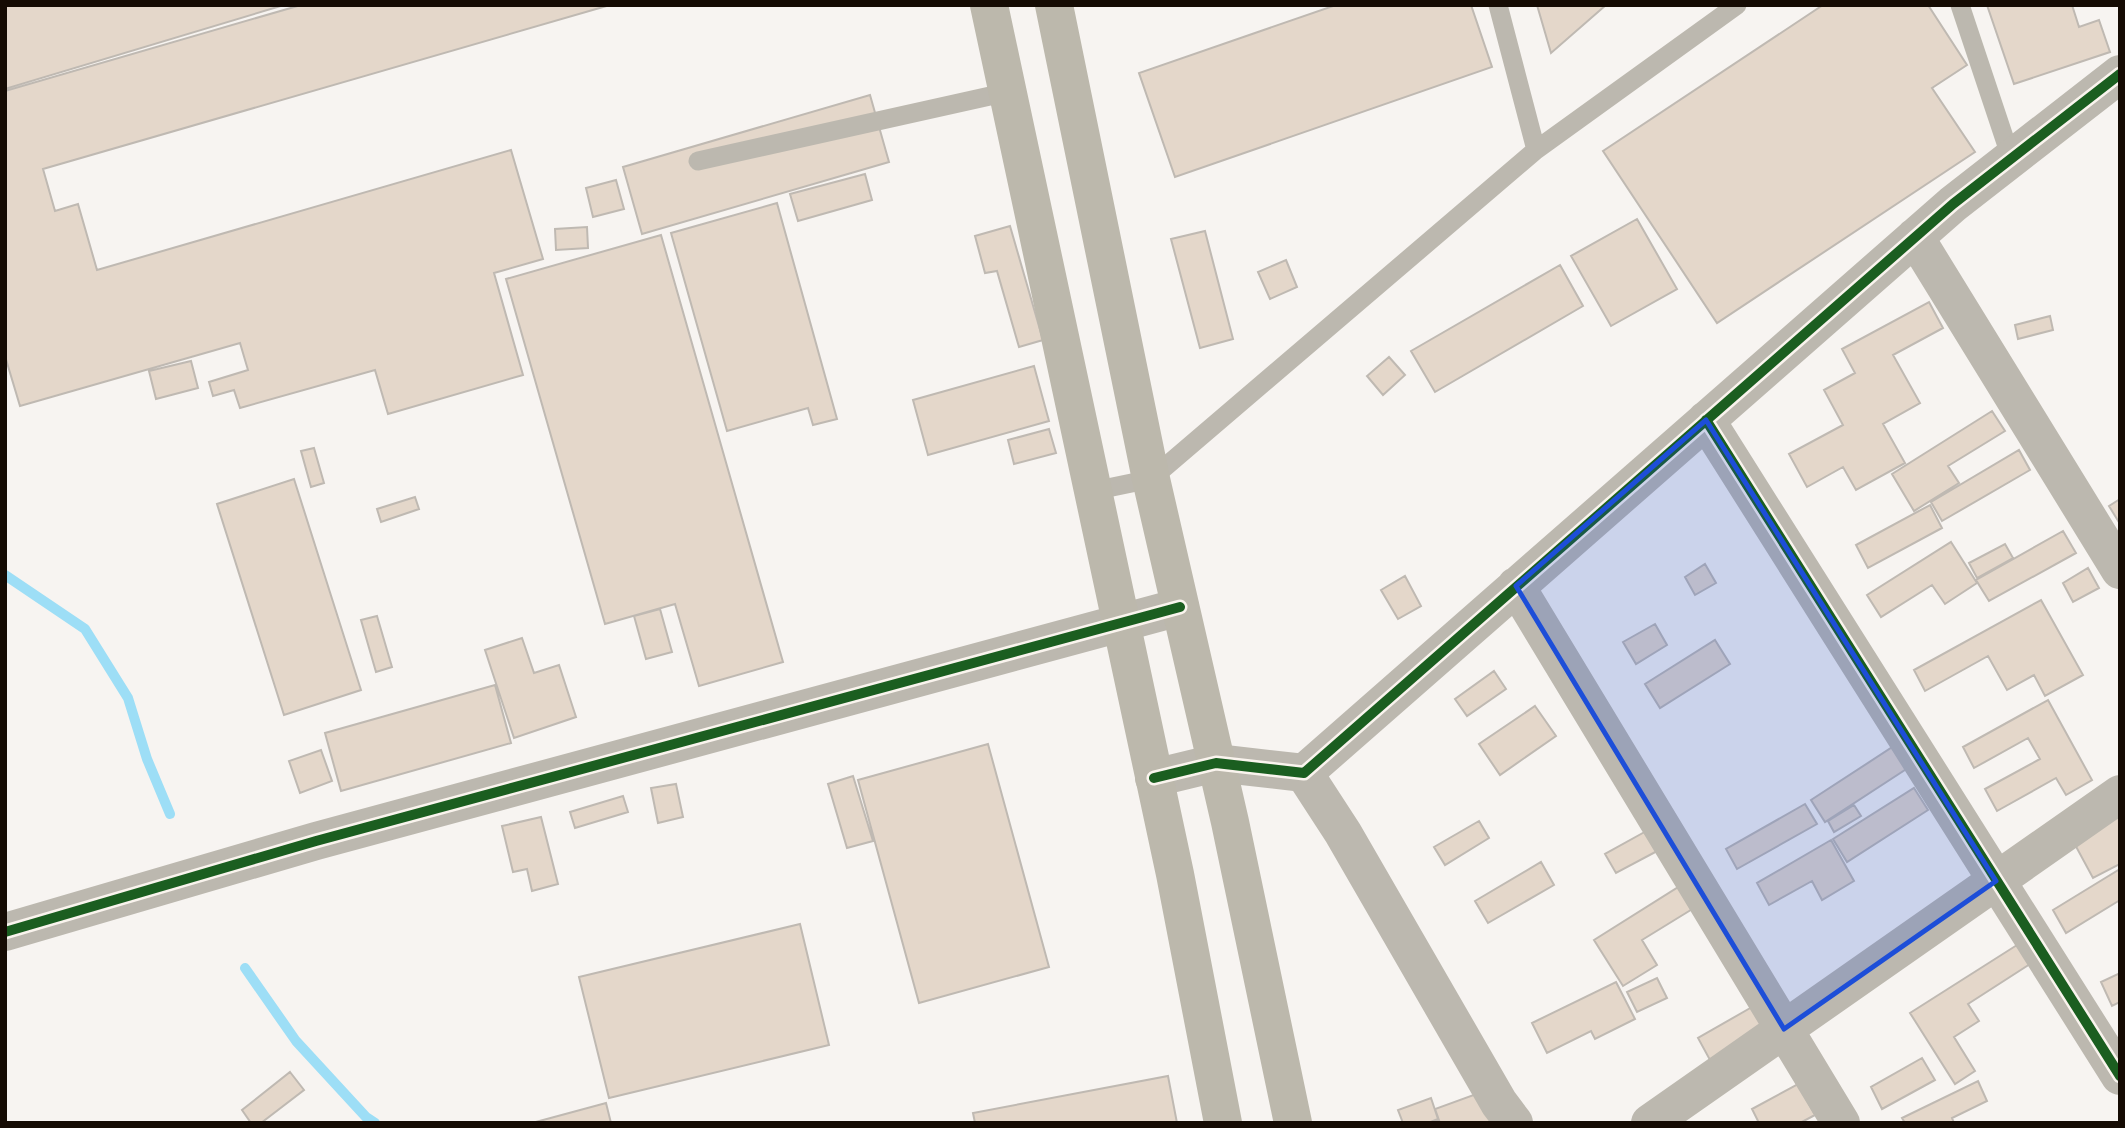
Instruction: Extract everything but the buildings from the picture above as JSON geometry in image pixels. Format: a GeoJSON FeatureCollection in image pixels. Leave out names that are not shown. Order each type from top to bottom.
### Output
{"type":"FeatureCollection","features":[{"type":"Feature","properties":{"kind":"main road"},"geometry":{"type":"LineString","coordinates":[[989,5],[1154,778],[1223,1123]]}},
{"type":"Feature","properties":{"kind":"main road"},"geometry":{"type":"LineString","coordinates":[[1054,5],[1151,479],[1216,763],[1293,1123]]}},
{"type":"Feature","properties":{"kind":"street"},"geometry":{"type":"LineString","coordinates":[[1154,778],[1216,763],[1304,773],[1914,237],[2011,158],[2119,78]]}},
{"type":"Feature","properties":{"kind":"street"},"geometry":{"type":"LineString","coordinates":[[1914,237],[2120,570]]}},
{"type":"Feature","properties":{"kind":"street"},"geometry":{"type":"LineString","coordinates":[[1706,419],[2120,1076]]}},
{"type":"Feature","properties":{"kind":"street"},"geometry":{"type":"LineString","coordinates":[[1516,586],[1841,1123]]}},
{"type":"Feature","properties":{"kind":"street"},"geometry":{"type":"LineString","coordinates":[[5,932],[316,841],[1180,607]]}},
{"type":"Feature","properties":{"kind":"street"},"geometry":{"type":"LineString","coordinates":[[1304,773],[1343,833],[1499,1103],[1514,1123]]}},
{"type":"Feature","properties":{"kind":"street"},"geometry":{"type":"LineString","coordinates":[[1650,1123],[2120,794]]}},
{"type":"Feature","properties":{"kind":"lane"},"geometry":{"type":"LineString","coordinates":[[1498,5],[1536,150]]}},
{"type":"Feature","properties":{"kind":"lane"},"geometry":{"type":"LineString","coordinates":[[1093,491],[1151,479],[1536,150],[1737,5]]}},
{"type":"Feature","properties":{"kind":"lane"},"geometry":{"type":"LineString","coordinates":[[1960,5],[2011,158]]}},
{"type":"Feature","properties":{"kind":"lane"},"geometry":{"type":"LineString","coordinates":[[698,160],[1008,92]]}},
{"type":"Feature","properties":{"kind":"highlighted area"},"geometry":{"type":"Polygon","coordinates":[[[1706,420],[1996,881],[1784,1029],[1516,586],[1706,420]]]}},
{"type":"Feature","properties":{"kind":"waterway"},"geometry":{"type":"LineString","coordinates":[[5,575],[85,629],[128,698],[147,759],[170,814]]}},
{"type":"Feature","properties":{"kind":"waterway"},"geometry":{"type":"LineString","coordinates":[[245,968],[296,1041],[366,1117],[375,1123]]}},
{"type":"Feature","properties":{"kind":"cycle path"},"geometry":{"type":"LineString","coordinates":[[1154,778],[1216,763],[1304,773],[1953,204],[2120,74]]}},
{"type":"Feature","properties":{"kind":"cycle path"},"geometry":{"type":"LineString","coordinates":[[1706,420],[2120,1076]]}},
{"type":"Feature","properties":{"kind":"cycle path"},"geometry":{"type":"LineString","coordinates":[[5,932],[316,841],[1180,607]]}}]}
